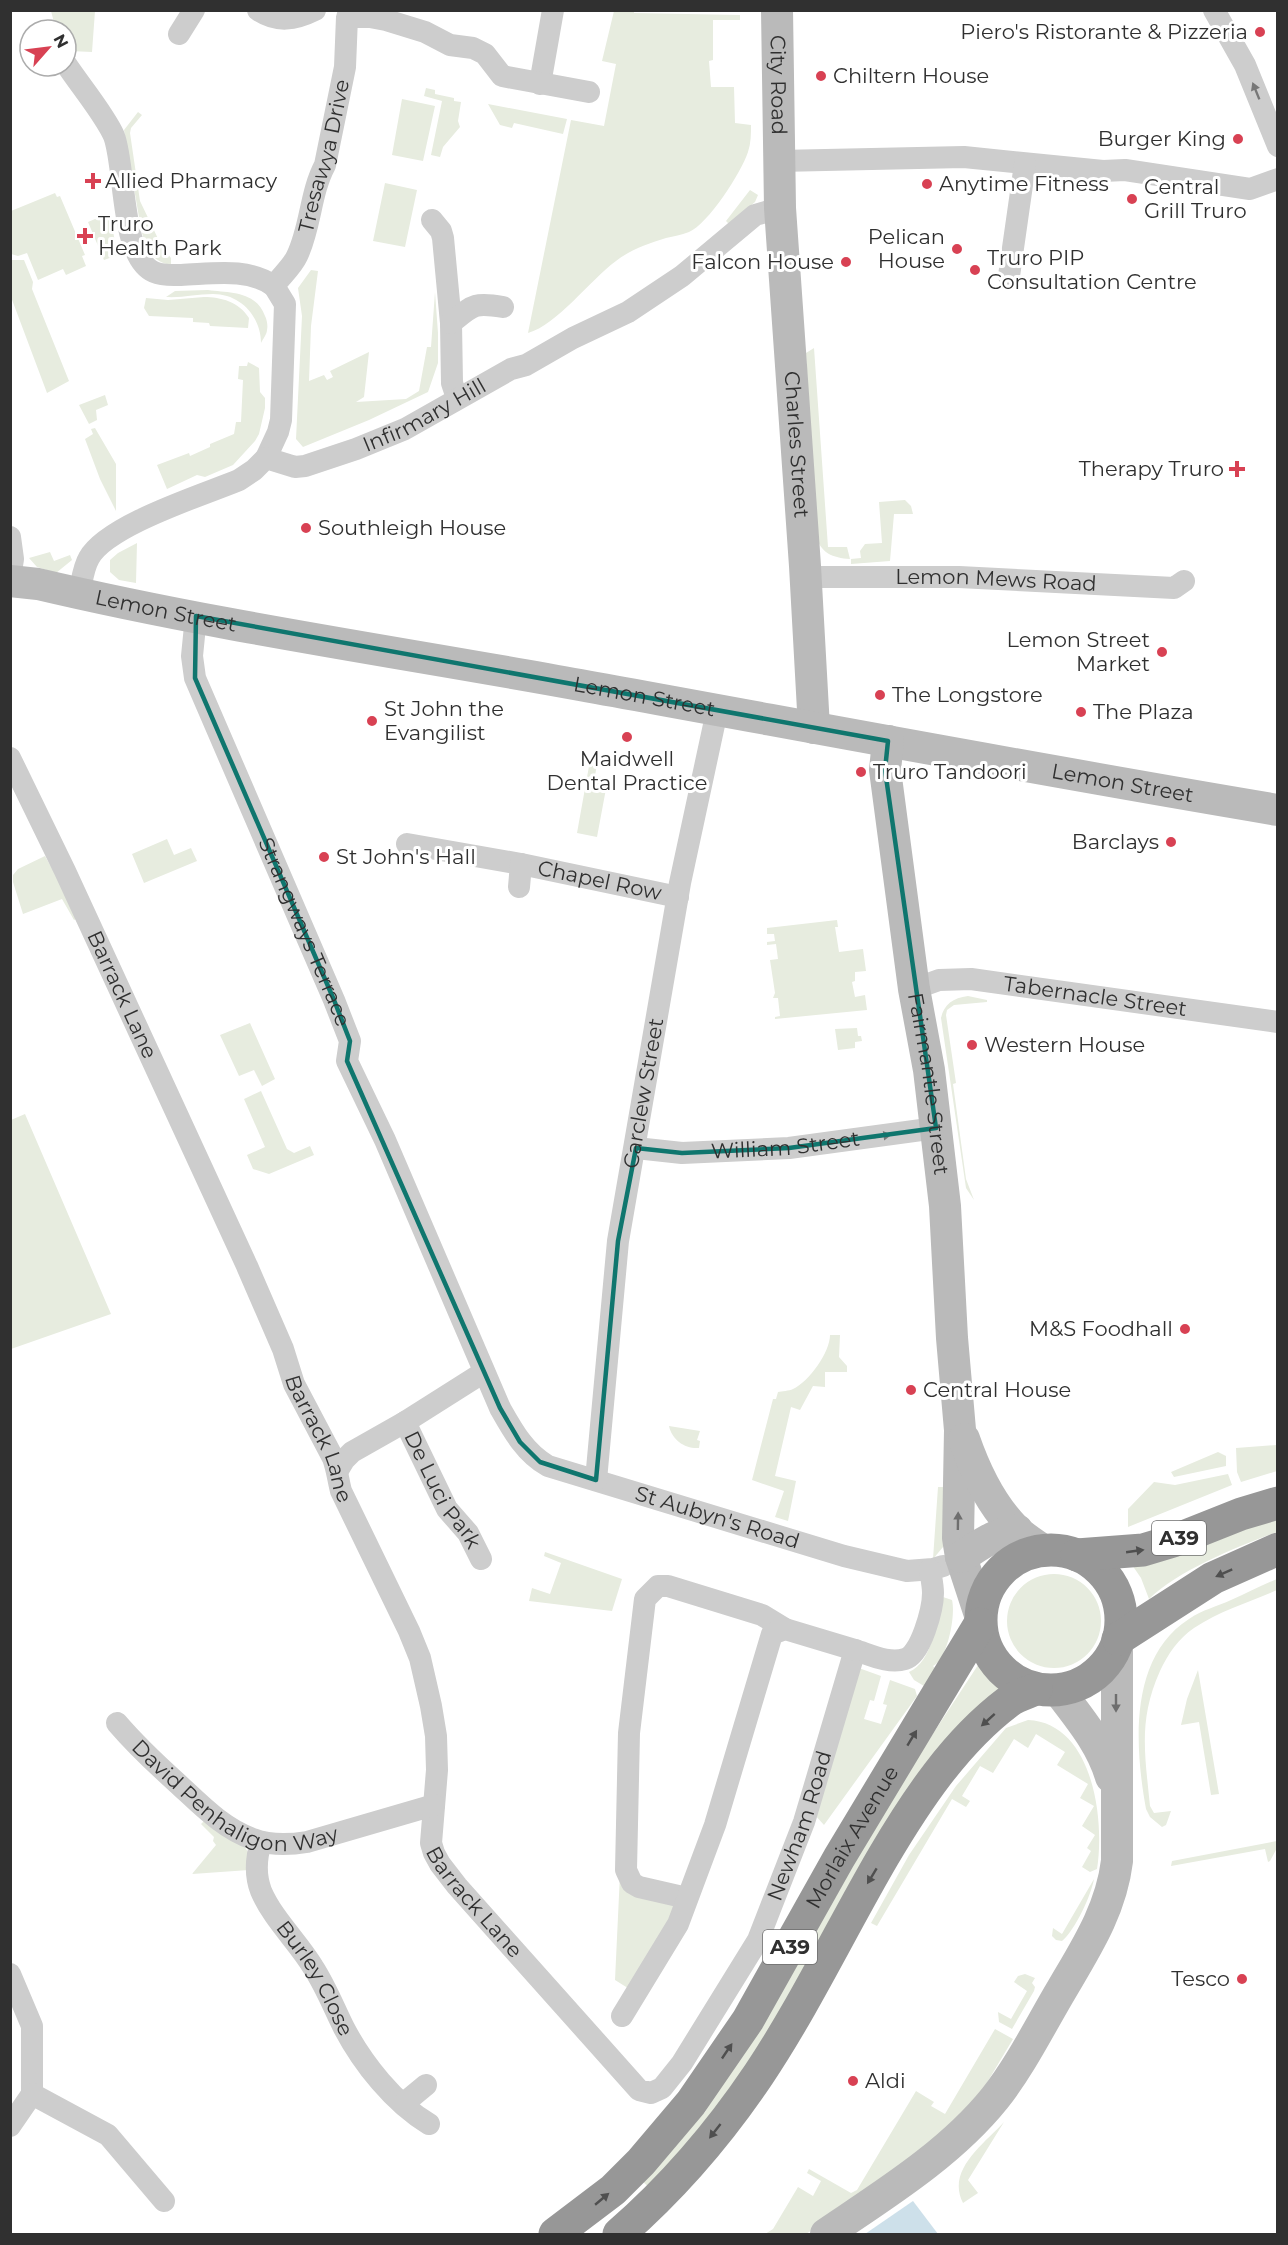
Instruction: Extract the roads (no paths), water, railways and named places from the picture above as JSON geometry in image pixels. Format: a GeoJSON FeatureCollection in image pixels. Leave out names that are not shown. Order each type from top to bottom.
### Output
{"type":"FeatureCollection","features":[{"type":"Feature","properties":{"kind":"highway","name":"A39"},"geometry":{"type":"LineString","coordinates":[[1077,1555],[1143,1550],[1173,1541],[1240,1514],[1278,1503]]}},
{"type":"Feature","properties":{"kind":"highway","name":"A39"},"geometry":{"type":"LineString","coordinates":[[1047,1689],[1072,1687],[1086,1680],[1100,1670],[1118,1642],[1213,1578],[1278,1549]]}},
{"type":"Feature","properties":{"kind":"highway","name":"A39"},"geometry":{"type":"LineString","coordinates":[[980,1621],[982,1606],[990,1585],[1003,1568],[1022,1556],[1043,1550],[1060,1550],[1092,1563],[1114,1589],[1120,1614],[1118,1642]]}},
{"type":"Feature","properties":{"kind":"highway"},"geometry":{"type":"LineString","coordinates":[[980,1621],[985,1645],[993,1660],[1005,1673],[1020,1683],[1047,1689]]}},
{"type":"Feature","properties":{"kind":"highway","name":"Morlaix Avenue"},"geometry":{"type":"LineString","coordinates":[[555,2235],[613,2190],[691,2103],[748,2020],[839,1858],[980,1621]]}},
{"type":"Feature","properties":{"kind":"highway","name":"Morlaix Avenue"},"geometry":{"type":"LineString","coordinates":[[619,2235],[662,2194],[713,2135],[759,2074],[901,1827],[932,1783],[980,1727],[1009,1700],[1047,1689]]}},
{"type":"Feature","properties":{"kind":"street"},"geometry":{"type":"LineString","coordinates":[[179,34],[194,10]]}},
{"type":"Feature","properties":{"kind":"street"},"geometry":{"type":"LineString","coordinates":[[258,10],[272,18],[282,20],[298,18],[315,10]]}},
{"type":"Feature","properties":{"kind":"street"},"geometry":{"type":"LineString","coordinates":[[540,84],[554,10]]}},
{"type":"Feature","properties":{"kind":"street","name":"City Road"},"geometry":{"type":"LineString","coordinates":[[777,10],[779,161]]}},
{"type":"Feature","properties":{"kind":"street"},"geometry":{"type":"LineString","coordinates":[[1214,10],[1245,64],[1278,146]]}},
{"type":"Feature","properties":{"kind":"street","name":"Tresawya Drive"},"geometry":{"type":"LineString","coordinates":[[274,285],[297,256],[305,235],[318,177],[325,165],[345,67],[339,14],[370,17],[425,32],[450,45],[481,51],[502,76],[589,92]]}},
{"type":"Feature","properties":{"kind":"street"},"geometry":{"type":"LineString","coordinates":[[75,78],[114,137],[132,238],[137,255],[148,269],[163,275],[248,274],[274,285],[285,304],[281,420],[266,458],[239,480],[148,518],[108,538],[89,558],[79,594]]}},
{"type":"Feature","properties":{"kind":"street"},"geometry":{"type":"LineString","coordinates":[[779,161],[954,157],[1103,171],[1125,170],[1250,189],[1278,179]]}},
{"type":"Feature","properties":{"kind":"street","name":"Charles Street"},"geometry":{"type":"LineString","coordinates":[[779,161],[780,208],[806,577],[814,728]]}},
{"type":"Feature","properties":{"kind":"street"},"geometry":{"type":"LineString","coordinates":[[1009,276],[1025,164]]}},
{"type":"Feature","properties":{"kind":"street","name":"Infirmary Hill"},"geometry":{"type":"LineString","coordinates":[[266,458],[289,466],[305,466],[405,429],[511,369],[526,366],[573,338],[628,312],[682,276],[755,215],[780,208]]}},
{"type":"Feature","properties":{"kind":"street"},"geometry":{"type":"LineString","coordinates":[[432,220],[443,238],[451,323],[452,383],[457,398]]}},
{"type":"Feature","properties":{"kind":"street"},"geometry":{"type":"LineString","coordinates":[[451,323],[476,305],[483,303],[503,307]]}},
{"type":"Feature","properties":{"kind":"street"},"geometry":{"type":"LineString","coordinates":[[10,537],[13,559],[10,579]]}},
{"type":"Feature","properties":{"kind":"street","name":"Lemon Mews Road"},"geometry":{"type":"LineString","coordinates":[[806,577],[958,577],[1174,588],[1184,581]]}},
{"type":"Feature","properties":{"kind":"street","name":"Lemon Street"},"geometry":{"type":"LineString","coordinates":[[10,579],[334,643],[1278,810]]}},
{"type":"Feature","properties":{"kind":"street","name":"Strangways Terrace"},"geometry":{"type":"LineString","coordinates":[[196,616],[192,656],[195,678],[334,1000],[350,1041],[347,1061],[385,1140],[500,1408]]}},
{"type":"Feature","properties":{"kind":"street","name":"Carclew Street"},"geometry":{"type":"LineString","coordinates":[[597,1480],[618,1241],[678,897],[717,711]]}},
{"type":"Feature","properties":{"kind":"street","name":"Fairmantle Street"},"geometry":{"type":"LineString","coordinates":[[888,741],[885,770],[914,989],[929,1070],[945,1206],[952,1338],[960,1430],[958,1538],[961,1557],[980,1621]]}},
{"type":"Feature","properties":{"kind":"street","name":"Barrack Lane"},"geometry":{"type":"LineString","coordinates":[[10,758],[65,871],[242,1255],[294,1383],[323,1436],[338,1470],[337,1476],[341,1491],[409,1631],[424,1674],[436,1736],[437,1770],[431,1843],[440,1864],[634,2086]]}},
{"type":"Feature","properties":{"kind":"street","name":"Chapel Row"},"geometry":{"type":"LineString","coordinates":[[407,844],[521,864],[678,897]]}},
{"type":"Feature","properties":{"kind":"street","name":"Chapel Row"},"geometry":{"type":"LineString","coordinates":[[519,887],[521,864]]}},
{"type":"Feature","properties":{"kind":"street","name":"Tabernacle Street"},"geometry":{"type":"LineString","coordinates":[[914,989],[939,980],[971,979],[1278,1022]]}},
{"type":"Feature","properties":{"kind":"street","name":"William Street"},"geometry":{"type":"LineString","coordinates":[[636,1148],[682,1153],[789,1148],[936,1128]]}},
{"type":"Feature","properties":{"kind":"street"},"geometry":{"type":"LineString","coordinates":[[338,1470],[352,1452],[405,1422],[484,1372]]}},
{"type":"Feature","properties":{"kind":"street","name":"St Aubyn's Road"},"geometry":{"type":"LineString","coordinates":[[500,1408],[520,1442],[540,1462],[561,1471],[844,1556],[907,1571],[940,1567],[961,1557]]}},
{"type":"Feature","properties":{"kind":"street","name":"De Luci Park"},"geometry":{"type":"LineString","coordinates":[[405,1422],[447,1509],[472,1539],[481,1559]]}},
{"type":"Feature","properties":{"kind":"street","name":"Fairmantle Street"},"geometry":{"type":"LineString","coordinates":[[960,1430],[995,1504],[1017,1530],[1043,1550]]}},
{"type":"Feature","properties":{"kind":"street"},"geometry":{"type":"LineString","coordinates":[[961,1557],[995,1536],[1017,1530]]}},
{"type":"Feature","properties":{"kind":"street"},"geometry":{"type":"LineString","coordinates":[[687,1898],[639,1887],[632,1883],[626,1870],[629,1733],[645,1599],[653,1589],[663,1585],[668,1586],[762,1615],[785,1629],[896,1661],[915,1653],[922,1638],[933,1592],[930,1569]]}},
{"type":"Feature","properties":{"kind":"street"},"geometry":{"type":"LineString","coordinates":[[622,2016],[674,1931],[715,1825],[770,1638],[776,1631],[785,1629]]}},
{"type":"Feature","properties":{"kind":"street"},"geometry":{"type":"LineString","coordinates":[[826,2235],[947,2146],[994,2098],[1016,2068],[1081,1958],[1106,1908],[1112,1891],[1117,1861],[1118,1642]]}},
{"type":"Feature","properties":{"kind":"street","name":"Newham Road"},"geometry":{"type":"LineString","coordinates":[[634,2086],[645,2093],[651,2093],[666,2084],[699,2038],[758,1940],[804,1822],[855,1650]]}},
{"type":"Feature","properties":{"kind":"street"},"geometry":{"type":"LineString","coordinates":[[1047,1689],[1095,1740],[1105,1758],[1116,1792]]}},
{"type":"Feature","properties":{"kind":"street","name":"David Penhaligon Way"},"geometry":{"type":"LineString","coordinates":[[117,1723],[136,1744],[211,1814],[230,1829],[261,1842],[291,1845],[307,1842],[434,1805]]}},
{"type":"Feature","properties":{"kind":"street","name":"Burley Close"},"geometry":{"type":"LineString","coordinates":[[261,1842],[257,1873],[265,1898],[312,1965],[352,2042],[382,2083],[403,2104],[429,2124]]}},
{"type":"Feature","properties":{"kind":"street"},"geometry":{"type":"LineString","coordinates":[[10,1974],[32,2026],[32,2094],[10,2126]]}},
{"type":"Feature","properties":{"kind":"street"},"geometry":{"type":"LineString","coordinates":[[403,2104],[426,2085]]}},
{"type":"Feature","properties":{"kind":"street"},"geometry":{"type":"LineString","coordinates":[[32,2094],[108,2135],[164,2200]]}},
{"type":"Feature","properties":{"kind":"water"},"geometry":{"type":"Polygon","coordinates":[[[913,2201],[938,2234],[865,2234],[913,2201]]]}},
{"type":"Feature","properties":{"kind":"place","name":"Piero's Ristorante & Pizzeria"},"geometry":{"type":"Point","coordinates":[1260,32]}},
{"type":"Feature","properties":{"kind":"place","name":"Chiltern House"},"geometry":{"type":"Point","coordinates":[821,76]}},
{"type":"Feature","properties":{"kind":"place","name":"Burger King"},"geometry":{"type":"Point","coordinates":[1238,139]}},
{"type":"Feature","properties":{"kind":"place","name":"Allied Pharmacy"},"geometry":{"type":"Point","coordinates":[93,181]}},
{"type":"Feature","properties":{"kind":"place","name":"Anytime Fitness"},"geometry":{"type":"Point","coordinates":[927,184]}},
{"type":"Feature","properties":{"kind":"place","name":"Central Grill Truro"},"geometry":{"type":"Point","coordinates":[1132,199]}},
{"type":"Feature","properties":{"kind":"place","name":"Truro Health Park"},"geometry":{"type":"Point","coordinates":[85,236]}},
{"type":"Feature","properties":{"kind":"place","name":"Pelican House"},"geometry":{"type":"Point","coordinates":[957,249]}},
{"type":"Feature","properties":{"kind":"place","name":"Falcon House"},"geometry":{"type":"Point","coordinates":[846,262]}},
{"type":"Feature","properties":{"kind":"place","name":"Truro PIP Consultation Centre"},"geometry":{"type":"Point","coordinates":[975,270]}},
{"type":"Feature","properties":{"kind":"place","name":"Therapy Truro"},"geometry":{"type":"Point","coordinates":[1237,469]}},
{"type":"Feature","properties":{"kind":"place","name":"Southleigh House"},"geometry":{"type":"Point","coordinates":[306,528]}},
{"type":"Feature","properties":{"kind":"place","name":"Lemon Street Market"},"geometry":{"type":"Point","coordinates":[1162,652]}},
{"type":"Feature","properties":{"kind":"place","name":"The Longstore"},"geometry":{"type":"Point","coordinates":[880,695]}},
{"type":"Feature","properties":{"kind":"place","name":"The Plaza"},"geometry":{"type":"Point","coordinates":[1081,712]}},
{"type":"Feature","properties":{"kind":"place","name":"St John the Evangilist"},"geometry":{"type":"Point","coordinates":[372,721]}},
{"type":"Feature","properties":{"kind":"place","name":"Maidwell Dental Practice"},"geometry":{"type":"Point","coordinates":[627,737]}},
{"type":"Feature","properties":{"kind":"place","name":"Truro Tandoori"},"geometry":{"type":"Point","coordinates":[861,772]}},
{"type":"Feature","properties":{"kind":"place","name":"Barclays"},"geometry":{"type":"Point","coordinates":[1171,842]}},
{"type":"Feature","properties":{"kind":"place","name":"St John's Hall"},"geometry":{"type":"Point","coordinates":[324,857]}},
{"type":"Feature","properties":{"kind":"place","name":"Western House"},"geometry":{"type":"Point","coordinates":[972,1045]}},
{"type":"Feature","properties":{"kind":"place","name":"M&S Foodhall"},"geometry":{"type":"Point","coordinates":[1185,1329]}},
{"type":"Feature","properties":{"kind":"place","name":"Central House"},"geometry":{"type":"Point","coordinates":[911,1390]}},
{"type":"Feature","properties":{"kind":"place","name":"Tesco"},"geometry":{"type":"Point","coordinates":[1242,1979]}},
{"type":"Feature","properties":{"kind":"place","name":"Aldi"},"geometry":{"type":"Point","coordinates":[853,2081]}}]}
